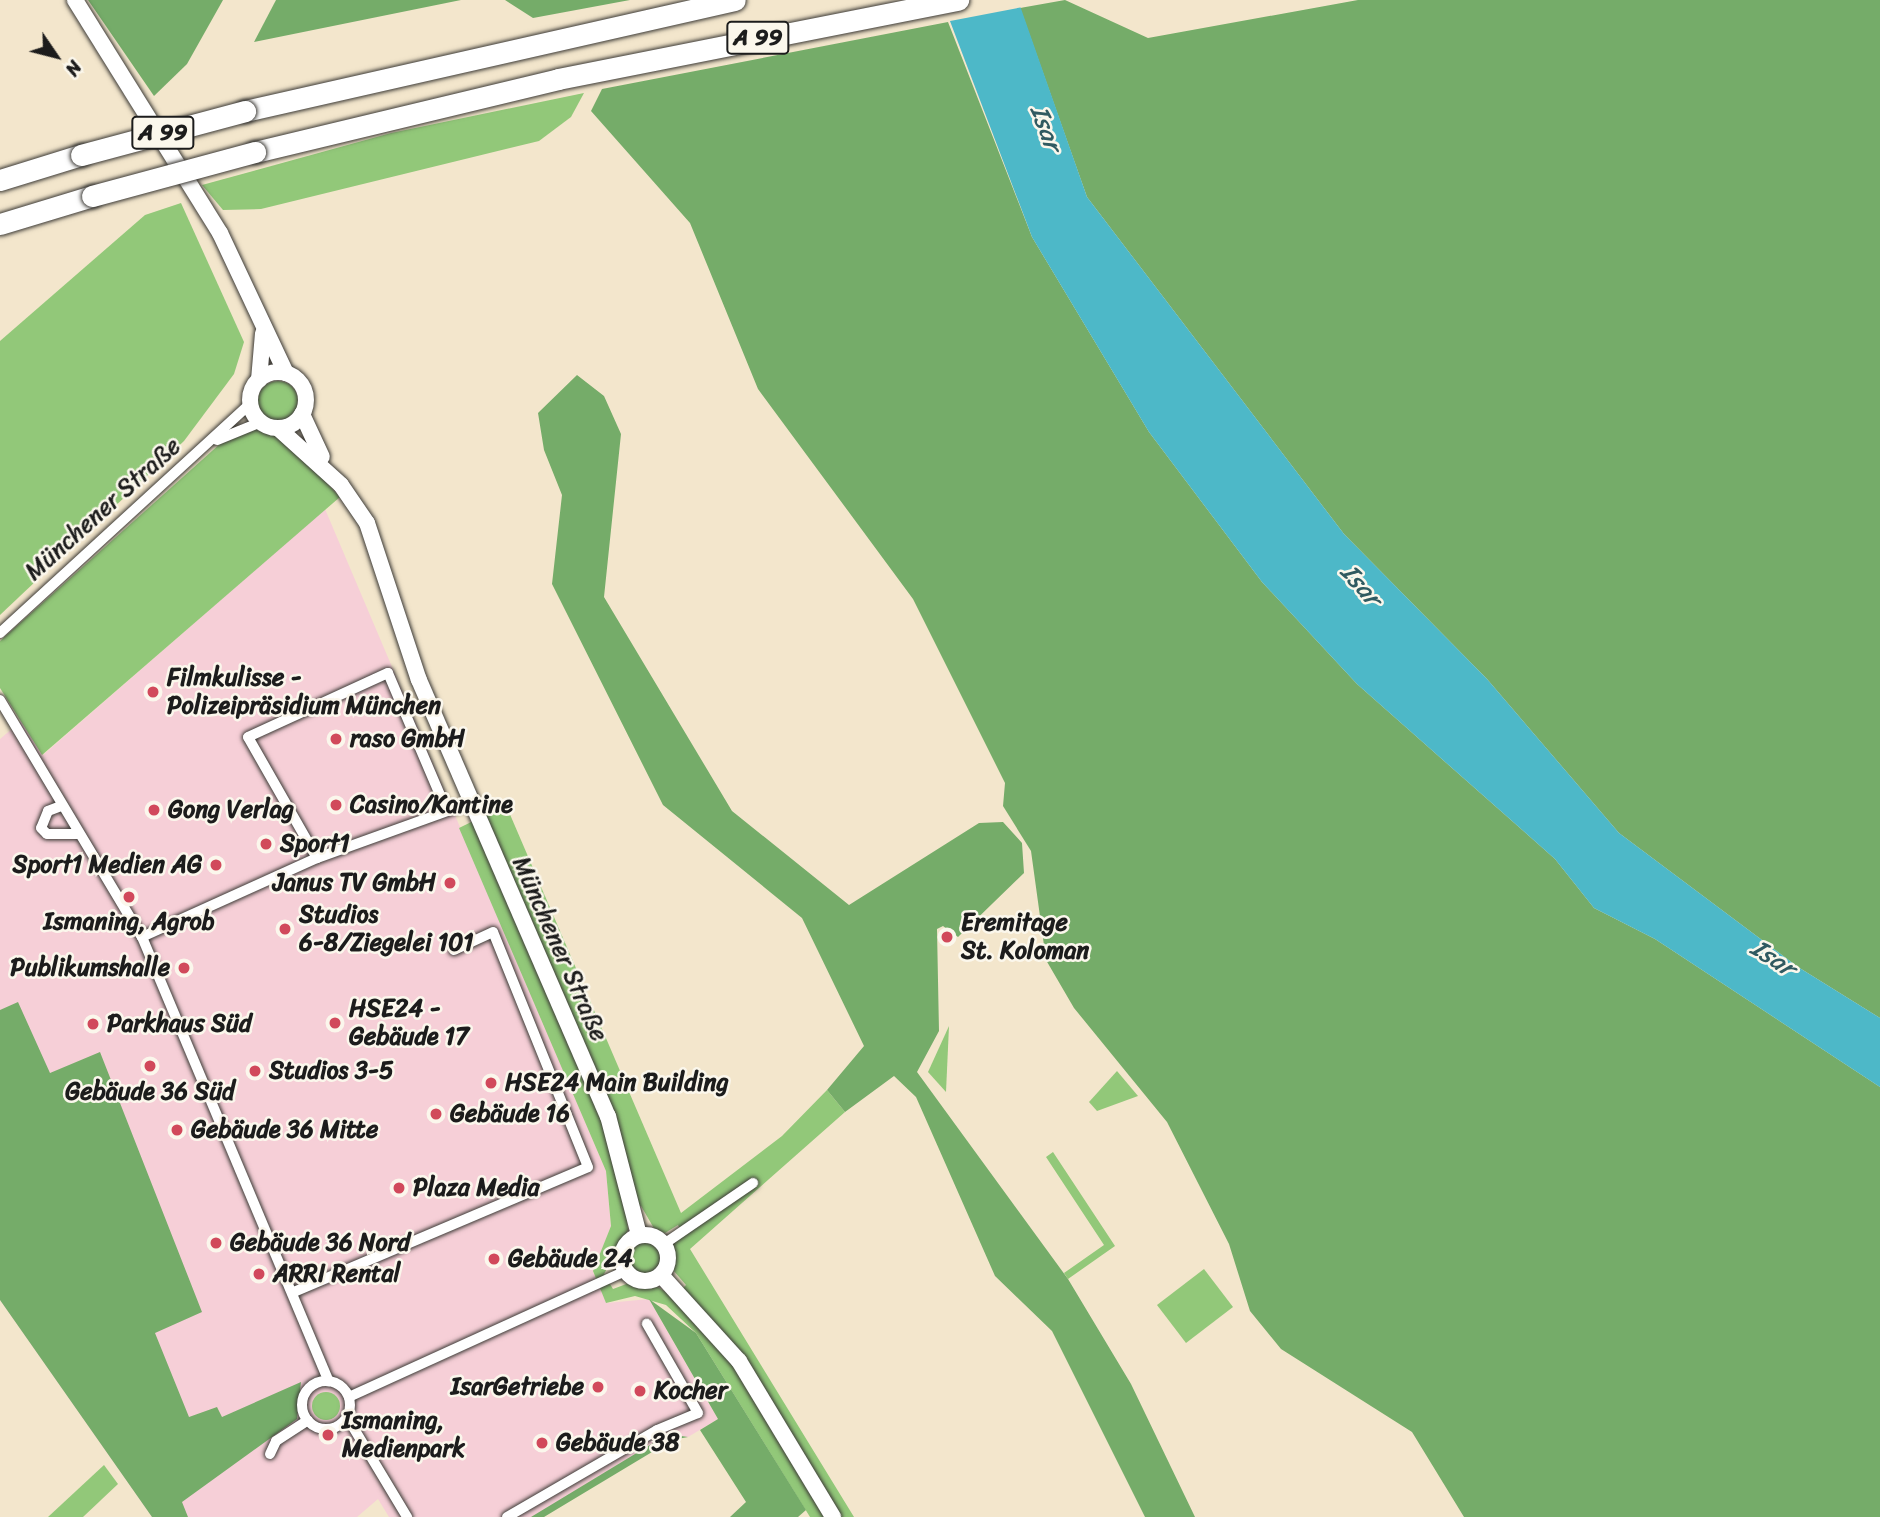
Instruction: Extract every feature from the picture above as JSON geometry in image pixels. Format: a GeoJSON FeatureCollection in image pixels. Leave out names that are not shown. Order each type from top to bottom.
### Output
{"type":"FeatureCollection","features":[{"type":"Feature","properties":{"kind":"highway","name":"A 99"},"geometry":{"type":"LineString","coordinates":[[0,180],[81,155],[245,111],[550,37],[735,0]]}},
{"type":"Feature","properties":{"kind":"highway","name":"A 99"},"geometry":{"type":"LineString","coordinates":[[0,225],[92,196],[255,152],[558,79],[958,0]]}},
{"type":"Feature","properties":{"kind":"main road"},"geometry":{"type":"LineString","coordinates":[[75,0],[220,233],[286,373],[304,389],[302,414],[278,428],[261,422],[251,403],[259,380],[262,327]]}},
{"type":"Feature","properties":{"kind":"main road"},"geometry":{"type":"LineString","coordinates":[[259,380],[286,373]]}},
{"type":"Feature","properties":{"kind":"main road","name":"Münchener Straße"},"geometry":{"type":"LineString","coordinates":[[302,414],[334,477],[367,523],[419,680],[470,803],[608,1116],[639,1235]]}},
{"type":"Feature","properties":{"kind":"main road","name":"Münchener Straße"},"geometry":{"type":"LineString","coordinates":[[278,428],[334,477]]}},
{"type":"Feature","properties":{"kind":"main road"},"geometry":{"type":"LineString","coordinates":[[639,1235],[664,1244],[668,1259],[661,1275],[642,1281],[625,1272],[622,1250],[639,1235]]}},
{"type":"Feature","properties":{"kind":"main road"},"geometry":{"type":"LineString","coordinates":[[661,1275],[739,1362],[833,1517]]}},
{"type":"Feature","properties":{"kind":"street","name":"Münchener Straße"},"geometry":{"type":"LineString","coordinates":[[0,633],[251,403]]}},
{"type":"Feature","properties":{"kind":"street","name":"Münchener Straße"},"geometry":{"type":"LineString","coordinates":[[206,447],[240,426],[261,422]]}},
{"type":"Feature","properties":{"kind":"street"},"geometry":{"type":"LineString","coordinates":[[317,858],[248,737],[388,673],[447,811]]}},
{"type":"Feature","properties":{"kind":"street"},"geometry":{"type":"LineString","coordinates":[[0,700],[61,806],[142,936],[294,1292],[329,1381],[349,1397]]}},
{"type":"Feature","properties":{"kind":"street"},"geometry":{"type":"LineString","coordinates":[[142,936],[317,858],[470,803]]}},
{"type":"Feature","properties":{"kind":"street"},"geometry":{"type":"LineString","coordinates":[[61,806],[48,811],[41,828],[57,836],[78,834]]}},
{"type":"Feature","properties":{"kind":"street"},"geometry":{"type":"LineString","coordinates":[[294,1292],[589,1167],[492,932],[454,950]]}},
{"type":"Feature","properties":{"kind":"street"},"geometry":{"type":"LineString","coordinates":[[664,1244],[753,1183]]}},
{"type":"Feature","properties":{"kind":"street"},"geometry":{"type":"LineString","coordinates":[[349,1397],[625,1272]]}},
{"type":"Feature","properties":{"kind":"street"},"geometry":{"type":"LineString","coordinates":[[507,1517],[657,1430],[698,1413],[647,1324]]}},
{"type":"Feature","properties":{"kind":"street"},"geometry":{"type":"LineString","coordinates":[[329,1381],[308,1390],[303,1407],[308,1420],[329,1429],[347,1417]]}},
{"type":"Feature","properties":{"kind":"street"},"geometry":{"type":"LineString","coordinates":[[349,1397],[347,1417],[407,1517]]}},
{"type":"Feature","properties":{"kind":"street"},"geometry":{"type":"LineString","coordinates":[[270,1454],[276,1441],[308,1420]]}},
{"type":"Feature","properties":{"kind":"shaded area"},"geometry":{"type":"Polygon","coordinates":[[[325,509],[606,1171],[611,1226],[593,1272],[607,1303],[649,1299],[718,1419],[688,1437],[667,1436],[538,1517],[389,1517],[378,1499],[357,1517],[152,1517],[0,1300],[0,739],[21,721],[43,755],[325,509]]]}},
{"type":"Feature","properties":{"kind":"green space"},"geometry":{"type":"Polygon","coordinates":[[[88,0],[223,0],[187,64],[154,96],[88,0]]]}},
{"type":"Feature","properties":{"kind":"green space"},"geometry":{"type":"Polygon","coordinates":[[[276,0],[461,0],[254,42],[276,0]]]}},
{"type":"Feature","properties":{"kind":"green space"},"geometry":{"type":"Polygon","coordinates":[[[505,0],[630,0],[533,18],[505,0]]]}},
{"type":"Feature","properties":{"kind":"green space"},"geometry":{"type":"Polygon","coordinates":[[[1065,0],[1148,38],[1358,0],[1880,0],[1880,1018],[1798,967],[1619,833],[1487,679],[1344,534],[1087,197],[1020,8],[1065,0]]]}},
{"type":"Feature","properties":{"kind":"green space"},"geometry":{"type":"Polygon","coordinates":[[[948,22],[1032,237],[1149,432],[1262,582],[1357,684],[1555,859],[1594,908],[1655,939],[1880,1087],[1880,1517],[1464,1517],[1412,1432],[1281,1349],[1250,1311],[1229,1244],[1167,1122],[1074,1008],[1046,960],[1031,851],[1003,806],[1005,783],[913,599],[758,389],[690,223],[591,111],[602,89],[948,22]]]}},
{"type":"Feature","properties":{"kind":"green space"},"geometry":{"type":"Polygon","coordinates":[[[584,93],[571,117],[539,141],[261,209],[223,210],[202,185],[391,133],[584,93]]]}},
{"type":"Feature","properties":{"kind":"green space"},"geometry":{"type":"Polygon","coordinates":[[[181,203],[244,342],[234,374],[184,441],[0,615],[0,341],[145,215],[181,203]]]}},
{"type":"Feature","properties":{"kind":"green space"},"geometry":{"type":"Polygon","coordinates":[[[577,375],[604,396],[621,434],[604,597],[732,811],[849,905],[979,823],[1003,822],[1022,843],[1024,873],[958,937],[943,926],[937,929],[939,1031],[917,1072],[1068,1279],[1131,1384],[1195,1517],[1145,1517],[1052,1331],[995,1276],[916,1097],[894,1076],[845,1112],[827,1090],[864,1046],[802,918],[663,805],[552,584],[562,495],[544,450],[538,413],[577,375]]]}},
{"type":"Feature","properties":{"kind":"green space"},"geometry":{"type":"Polygon","coordinates":[[[278,381],[286,382],[292,387],[297,393],[297,409],[292,415],[286,420],[278,421],[270,420],[264,415],[259,409],[258,401],[259,393],[264,387],[270,382],[278,381]]]}},
{"type":"Feature","properties":{"kind":"green space"},"geometry":{"type":"Polygon","coordinates":[[[255,428],[281,435],[340,497],[42,755],[0,688],[0,641],[222,442],[255,428]]]}},
{"type":"Feature","properties":{"kind":"green space"},"geometry":{"type":"Polygon","coordinates":[[[506,805],[681,1213],[782,1136],[827,1090],[845,1112],[690,1249],[854,1517],[810,1517],[696,1333],[666,1305],[635,1296],[606,1303],[593,1271],[611,1226],[606,1171],[459,828],[506,805]],[[641,1206],[626,1211],[628,1230],[604,1274],[613,1289],[629,1283],[656,1286],[674,1297],[686,1285],[673,1270],[672,1245],[683,1234],[678,1225],[665,1233],[655,1230],[641,1206]]]}},
{"type":"Feature","properties":{"kind":"green space"},"geometry":{"type":"Polygon","coordinates":[[[18,1002],[50,1073],[100,1052],[202,1312],[155,1333],[189,1417],[217,1407],[222,1417],[301,1382],[297,1419],[182,1502],[188,1517],[152,1517],[0,1300],[0,1010],[18,1002]]]}},
{"type":"Feature","properties":{"kind":"green space"},"geometry":{"type":"Polygon","coordinates":[[[949,1026],[946,1092],[928,1072],[949,1026]]]}},
{"type":"Feature","properties":{"kind":"green space"},"geometry":{"type":"Polygon","coordinates":[[[1117,1071],[1138,1096],[1097,1111],[1089,1102],[1117,1071]]]}},
{"type":"Feature","properties":{"kind":"green space"},"geometry":{"type":"Polygon","coordinates":[[[1053,1152],[1115,1246],[1068,1279],[1064,1273],[1104,1245],[1046,1157],[1053,1152]]]}},
{"type":"Feature","properties":{"kind":"green space"},"geometry":{"type":"Polygon","coordinates":[[[645,1241],[657,1246],[662,1258],[657,1270],[645,1275],[633,1270],[628,1258],[633,1246],[645,1241]]]}},
{"type":"Feature","properties":{"kind":"green space"},"geometry":{"type":"Polygon","coordinates":[[[1204,1269],[1233,1307],[1186,1343],[1157,1305],[1204,1269]]]}},
{"type":"Feature","properties":{"kind":"green space"},"geometry":{"type":"Polygon","coordinates":[[[649,1299],[696,1333],[806,1510],[798,1517],[730,1517],[746,1502],[700,1430],[718,1419],[649,1299]]]}},
{"type":"Feature","properties":{"kind":"green space"},"geometry":{"type":"Polygon","coordinates":[[[326,1392],[336,1396],[340,1406],[336,1416],[326,1420],[316,1416],[312,1406],[316,1396],[326,1392]]]}},
{"type":"Feature","properties":{"kind":"green space"},"geometry":{"type":"Polygon","coordinates":[[[668,1434],[688,1437],[672,1440],[544,1517],[531,1517],[668,1434]]]}},
{"type":"Feature","properties":{"kind":"green space"},"geometry":{"type":"Polygon","coordinates":[[[104,1465],[118,1484],[83,1517],[48,1517],[104,1465]]]}},
{"type":"Feature","properties":{"kind":"water","name":"Isar"},"geometry":{"type":"Polygon","coordinates":[[[942,0],[1018,0],[1087,197],[1344,534],[1487,679],[1619,833],[1798,967],[1880,1018],[1880,1087],[1655,939],[1594,908],[1555,859],[1357,684],[1262,582],[1149,432],[1032,237],[942,0]]]}},
{"type":"Feature","properties":{"kind":"pier"},"geometry":{"type":"Polygon","coordinates":[[[938,0],[1022,0],[1023,7],[945,22],[938,0]]]}},
{"type":"Feature","properties":{"kind":"place","name":"Filmkulisse - Polizeipräsidium München"},"geometry":{"type":"Point","coordinates":[153,692]}},
{"type":"Feature","properties":{"kind":"place","name":"raso GmbH"},"geometry":{"type":"Point","coordinates":[336,739]}},
{"type":"Feature","properties":{"kind":"place","name":"Casino/Kantine"},"geometry":{"type":"Point","coordinates":[336,805]}},
{"type":"Feature","properties":{"kind":"place","name":"Gong Verlag"},"geometry":{"type":"Point","coordinates":[154,810]}},
{"type":"Feature","properties":{"kind":"place","name":"Sport1"},"geometry":{"type":"Point","coordinates":[266,844]}},
{"type":"Feature","properties":{"kind":"place","name":"Sport1 Medien AG"},"geometry":{"type":"Point","coordinates":[216,865]}},
{"type":"Feature","properties":{"kind":"place","name":"Janus TV GmbH"},"geometry":{"type":"Point","coordinates":[450,883]}},
{"type":"Feature","properties":{"kind":"place","name":"Ismaning, Agrob"},"geometry":{"type":"Point","coordinates":[129,897]}},
{"type":"Feature","properties":{"kind":"place","name":"Studios 6-8/Ziegelei 101"},"geometry":{"type":"Point","coordinates":[285,929]}},
{"type":"Feature","properties":{"kind":"place","name":"Eremitage St. Koloman"},"geometry":{"type":"Point","coordinates":[947,937]}},
{"type":"Feature","properties":{"kind":"place","name":"Publikumshalle"},"geometry":{"type":"Point","coordinates":[184,968]}},
{"type":"Feature","properties":{"kind":"place","name":"HSE24 - Gebäude 17"},"geometry":{"type":"Point","coordinates":[335,1023]}},
{"type":"Feature","properties":{"kind":"place","name":"Parkhaus Süd"},"geometry":{"type":"Point","coordinates":[93,1024]}},
{"type":"Feature","properties":{"kind":"place","name":"Gebäude 36 Süd"},"geometry":{"type":"Point","coordinates":[150,1066]}},
{"type":"Feature","properties":{"kind":"place","name":"Studios 3-5"},"geometry":{"type":"Point","coordinates":[255,1071]}},
{"type":"Feature","properties":{"kind":"place","name":"HSE24 Main Building"},"geometry":{"type":"Point","coordinates":[491,1083]}},
{"type":"Feature","properties":{"kind":"place","name":"Gebäude 16"},"geometry":{"type":"Point","coordinates":[436,1114]}},
{"type":"Feature","properties":{"kind":"place","name":"Gebäude 36 Mitte"},"geometry":{"type":"Point","coordinates":[177,1130]}},
{"type":"Feature","properties":{"kind":"place","name":"Plaza Media"},"geometry":{"type":"Point","coordinates":[399,1188]}},
{"type":"Feature","properties":{"kind":"place","name":"Gebäude 36 Nord"},"geometry":{"type":"Point","coordinates":[216,1243]}},
{"type":"Feature","properties":{"kind":"place","name":"Gebäude 24"},"geometry":{"type":"Point","coordinates":[494,1259]}},
{"type":"Feature","properties":{"kind":"place","name":"ARRI Rental"},"geometry":{"type":"Point","coordinates":[259,1274]}},
{"type":"Feature","properties":{"kind":"place","name":"IsarGetriebe"},"geometry":{"type":"Point","coordinates":[598,1387]}},
{"type":"Feature","properties":{"kind":"place","name":"Kocher"},"geometry":{"type":"Point","coordinates":[640,1391]}},
{"type":"Feature","properties":{"kind":"place","name":"Ismaning, Medienpark"},"geometry":{"type":"Point","coordinates":[328,1435]}},
{"type":"Feature","properties":{"kind":"place","name":"Gebäude 38"},"geometry":{"type":"Point","coordinates":[542,1443]}}]}
